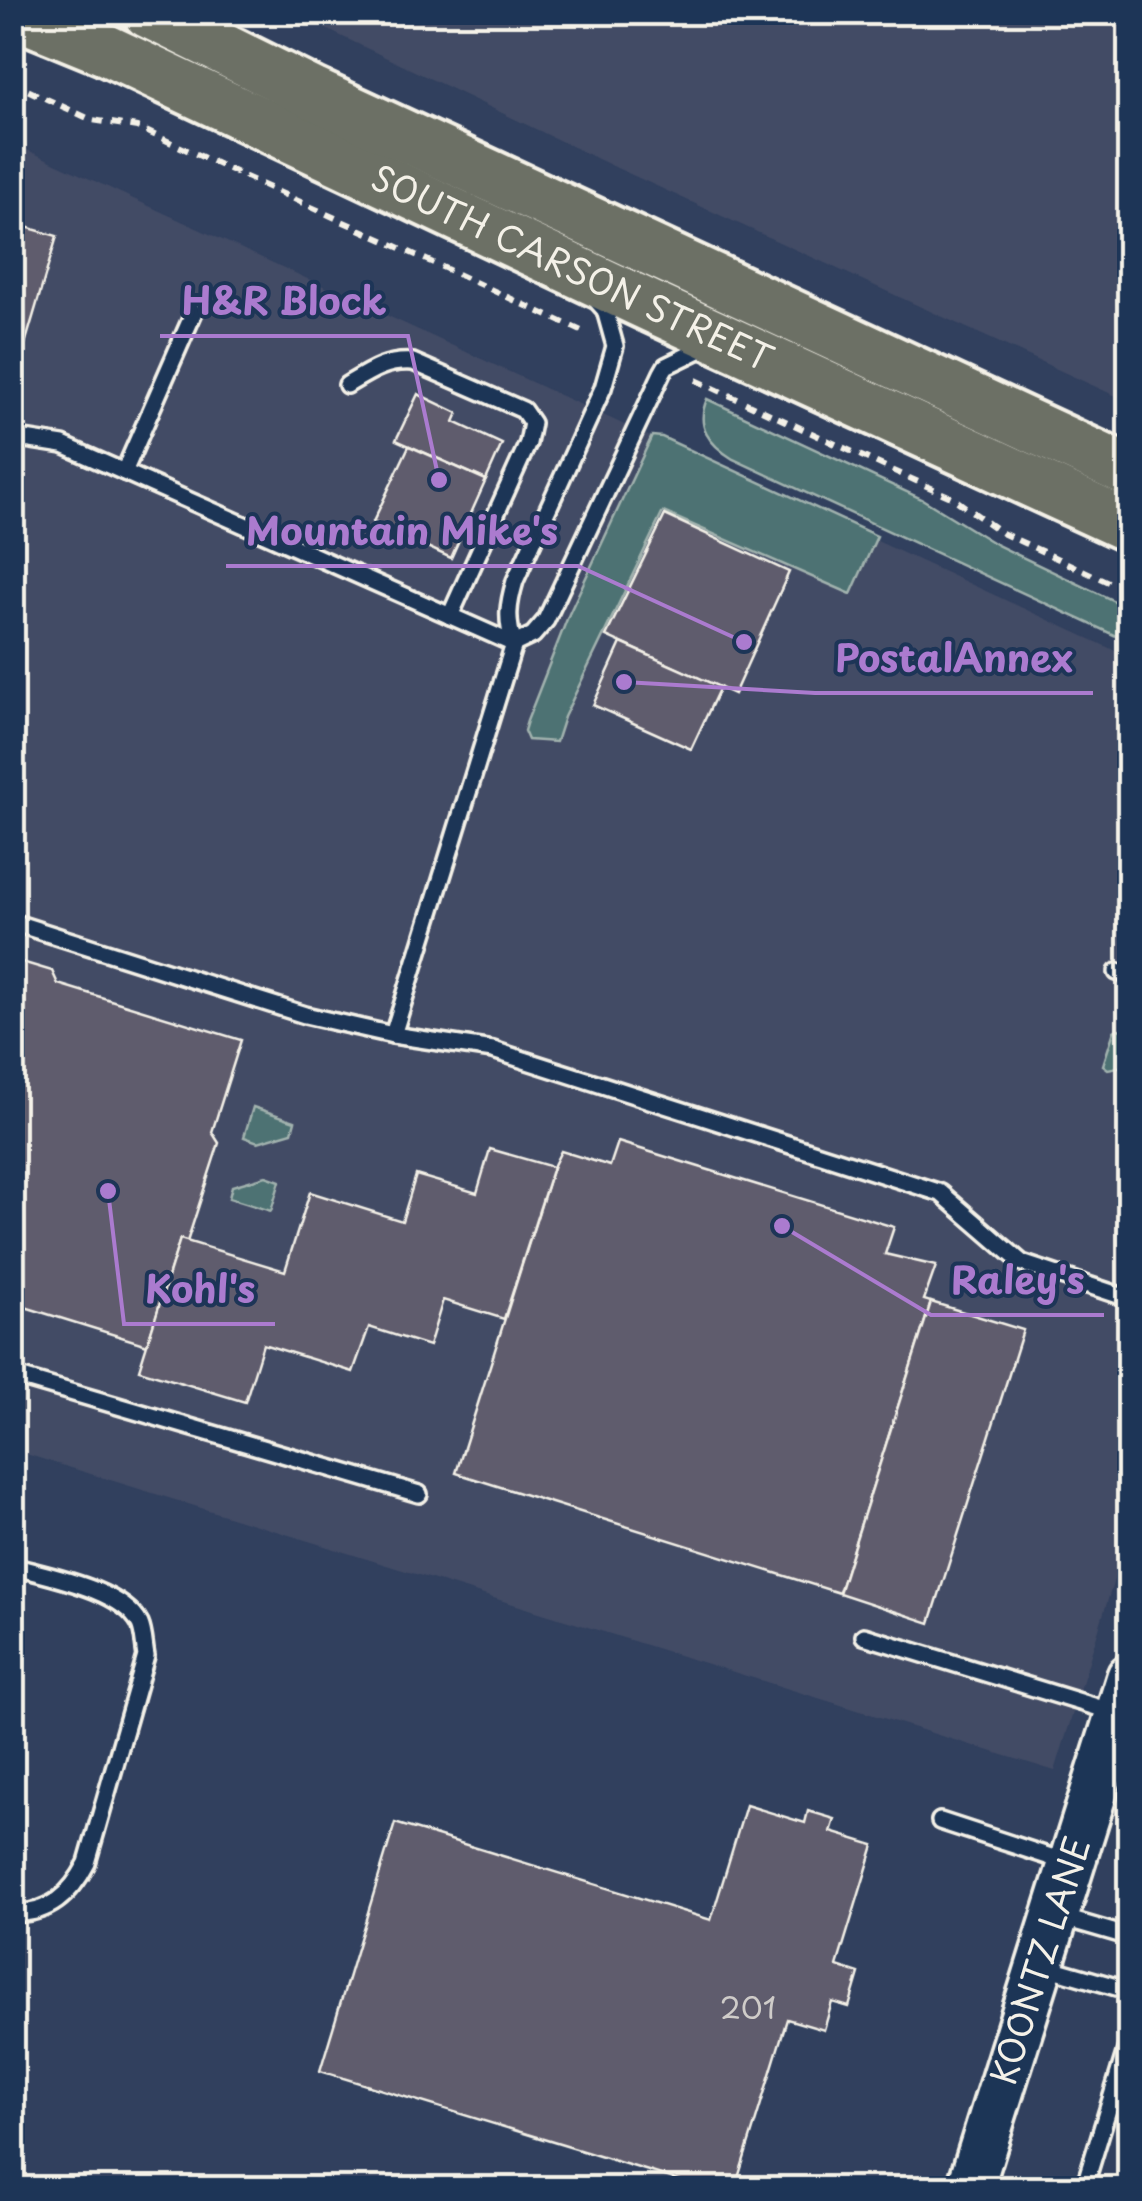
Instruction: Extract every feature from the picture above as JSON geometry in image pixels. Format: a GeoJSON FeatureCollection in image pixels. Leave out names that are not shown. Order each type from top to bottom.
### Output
{"type":"FeatureCollection","features":[{"type":"Feature","properties":{"kind":"main road","name":"SOUTH CARSON STREET"},"geometry":{"type":"LineString","coordinates":[[13,12],[106,50],[1130,527]]}},
{"type":"Feature","properties":{"kind":"main road","name":"SOUTH CARSON STREET"},"geometry":{"type":"LineString","coordinates":[[148,12],[328,100],[1130,472]]}},
{"type":"Feature","properties":{"kind":"street","name":"KOONTZ LANE"},"geometry":{"type":"LineString","coordinates":[[970,2188],[1124,1695]]}},
{"type":"Feature","properties":{"kind":"lane"},"geometry":{"type":"LineString","coordinates":[[394,1035],[514,644],[508,608],[515,582],[603,388],[615,346],[605,310],[571,269]]}},
{"type":"Feature","properties":{"kind":"lane"},"geometry":{"type":"LineString","coordinates":[[124,472],[194,312]]}},
{"type":"Feature","properties":{"kind":"lane"},"geometry":{"type":"LineString","coordinates":[[12,437],[64,445],[514,644],[533,635],[546,620],[666,366],[699,350],[741,348]]}},
{"type":"Feature","properties":{"kind":"lane"},"geometry":{"type":"LineString","coordinates":[[347,384],[395,360],[413,362],[522,410],[532,423],[528,443],[450,616]]}},
{"type":"Feature","properties":{"kind":"lane"},"geometry":{"type":"LineString","coordinates":[[12,922],[304,1014],[394,1035],[493,1050],[942,1193],[1022,1263],[1130,1298]]}},
{"type":"Feature","properties":{"kind":"lane"},"geometry":{"type":"LineString","coordinates":[[12,1375],[418,1494]]}},
{"type":"Feature","properties":{"kind":"lane"},"geometry":{"type":"LineString","coordinates":[[12,1566],[90,1588],[117,1602],[140,1624],[146,1656],[87,1863],[73,1890],[33,1914],[12,1913]]}},
{"type":"Feature","properties":{"kind":"lane"},"geometry":{"type":"LineString","coordinates":[[864,1636],[1124,1695]]}},
{"type":"Feature","properties":{"kind":"lane"},"geometry":{"type":"LineString","coordinates":[[940,1822],[1072,1864]]}},
{"type":"Feature","properties":{"kind":"lane"},"geometry":{"type":"LineString","coordinates":[[1054,1916],[1130,1937]]}},
{"type":"Feature","properties":{"kind":"lane"},"geometry":{"type":"LineString","coordinates":[[1040,1965],[1130,1991]]}},
{"type":"Feature","properties":{"kind":"lane"},"geometry":{"type":"LineString","coordinates":[[1084,2188],[1130,2038]]}},
{"type":"Feature","properties":{"kind":"path"},"geometry":{"type":"LineString","coordinates":[[12,83],[92,120],[136,127],[615,346]]}},
{"type":"Feature","properties":{"kind":"path"},"geometry":{"type":"LineString","coordinates":[[666,366],[953,498],[1002,532],[1130,592]]}},
{"type":"Feature","properties":{"kind":"shaded area"},"geometry":{"type":"Polygon","coordinates":[[[293,13],[1129,13],[1129,402],[617,168],[293,13]]]}},
{"type":"Feature","properties":{"kind":"shaded area"},"geometry":{"type":"Polygon","coordinates":[[[14,144],[1129,657],[1129,1531],[1055,1771],[13,1450],[14,144]]]}},
{"type":"Feature","properties":{"kind":"green space"},"geometry":{"type":"Polygon","coordinates":[[[707,399],[922,499],[997,545],[1129,608],[1129,642],[733,459],[706,434],[703,418],[707,399]]]}},
{"type":"Feature","properties":{"kind":"green space"},"geometry":{"type":"Polygon","coordinates":[[[652,436],[662,437],[877,536],[851,594],[663,512],[564,717],[556,742],[528,740],[524,731],[527,721],[569,614],[652,436]]]}},
{"type":"Feature","properties":{"kind":"green space"},"geometry":{"type":"Polygon","coordinates":[[[1118,1029],[1129,1032],[1129,1065],[1108,1069],[1103,1065],[1118,1029]]]}},
{"type":"Feature","properties":{"kind":"green space"},"geometry":{"type":"Polygon","coordinates":[[[253,1107],[295,1121],[292,1132],[258,1142],[244,1137],[253,1107]]]}},
{"type":"Feature","properties":{"kind":"green space"},"geometry":{"type":"Polygon","coordinates":[[[266,1176],[280,1181],[271,1211],[229,1198],[232,1186],[266,1176]]]}},
{"type":"Feature","properties":{"kind":"building"},"geometry":{"type":"Polygon","coordinates":[[[1130,162],[1130,187],[1122,185],[1130,162]]]}},
{"type":"Feature","properties":{"kind":"building"},"geometry":{"type":"Polygon","coordinates":[[[12,223],[57,236],[20,361],[12,358],[12,223]]]}},
{"type":"Feature","properties":{"kind":"building"},"geometry":{"type":"Polygon","coordinates":[[[418,394],[458,413],[454,422],[502,444],[486,480],[396,440],[418,394]]]}},
{"type":"Feature","properties":{"kind":"building"},"geometry":{"type":"Polygon","coordinates":[[[409,446],[486,480],[451,558],[373,522],[409,446]]]}},
{"type":"Feature","properties":{"kind":"building"},"geometry":{"type":"Polygon","coordinates":[[[665,515],[789,572],[734,694],[606,636],[665,515]]]}},
{"type":"Feature","properties":{"kind":"building"},"geometry":{"type":"Polygon","coordinates":[[[621,643],[720,687],[691,749],[593,705],[621,643]]]}},
{"type":"Feature","properties":{"kind":"building"},"geometry":{"type":"Polygon","coordinates":[[[12,959],[52,971],[58,984],[241,1040],[212,1132],[219,1143],[187,1242],[180,1239],[147,1345],[12,1303],[12,959]]]}},
{"type":"Feature","properties":{"kind":"building"},"geometry":{"type":"Polygon","coordinates":[[[618,1142],[894,1227],[885,1254],[936,1266],[924,1300],[931,1302],[839,1593],[456,1473],[553,1167],[561,1151],[610,1166],[618,1142]]]}},
{"type":"Feature","properties":{"kind":"building"},"geometry":{"type":"Polygon","coordinates":[[[490,1149],[553,1167],[504,1319],[443,1300],[429,1346],[369,1327],[353,1372],[263,1344],[245,1402],[139,1370],[180,1239],[285,1271],[310,1192],[402,1221],[416,1175],[477,1193],[490,1149]]]}},
{"type":"Feature","properties":{"kind":"building"},"geometry":{"type":"Polygon","coordinates":[[[931,1302],[1023,1330],[930,1623],[839,1593],[931,1302]]]}},
{"type":"Feature","properties":{"kind":"building"},"geometry":{"type":"Polygon","coordinates":[[[746,1805],[805,1823],[808,1811],[835,1819],[831,1832],[874,1845],[837,1966],[859,1973],[849,2007],[832,2002],[824,2030],[787,2019],[735,2188],[704,2188],[320,2071],[395,1823],[711,1920],[746,1805]]]}},
{"type":"Feature","properties":{"kind":"place","name":"H&R Block"},"geometry":{"type":"Point","coordinates":[439,480]}},
{"type":"Feature","properties":{"kind":"place","name":"Mountain Mike's"},"geometry":{"type":"Point","coordinates":[744,642]}},
{"type":"Feature","properties":{"kind":"place","name":"PostalAnnex"},"geometry":{"type":"Point","coordinates":[624,682]}},
{"type":"Feature","properties":{"kind":"place","name":"Kohl's"},"geometry":{"type":"Point","coordinates":[108,1191]}},
{"type":"Feature","properties":{"kind":"place","name":"Raley's"},"geometry":{"type":"Point","coordinates":[782,1226]}}]}
